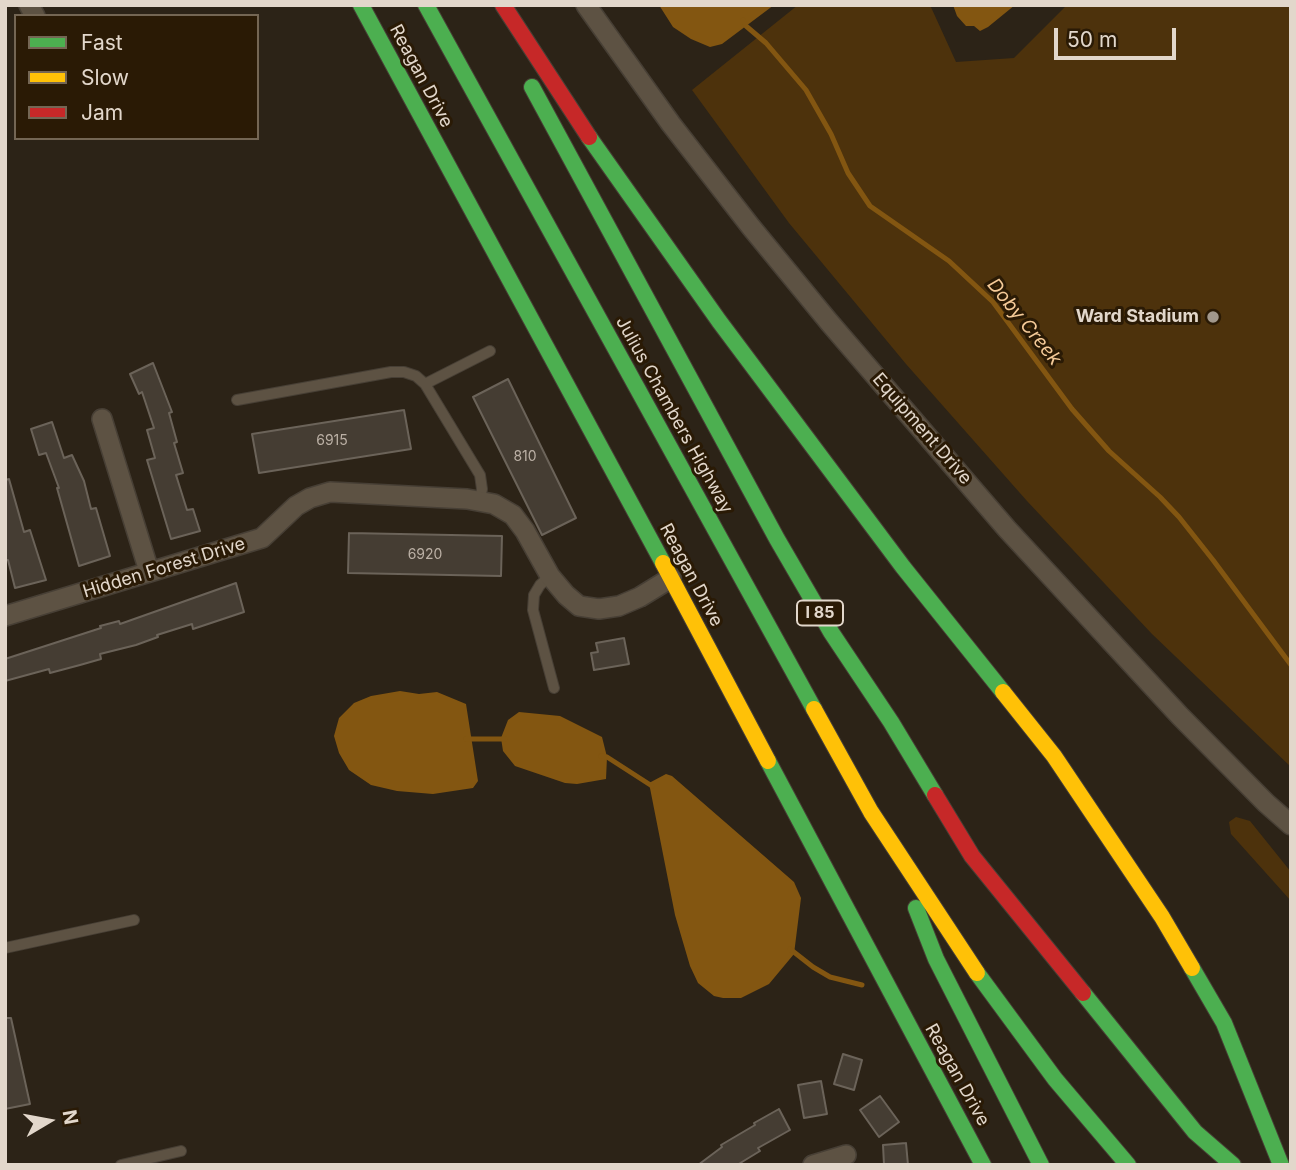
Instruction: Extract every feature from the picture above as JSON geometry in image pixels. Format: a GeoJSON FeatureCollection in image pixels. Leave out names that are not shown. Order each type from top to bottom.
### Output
{"type":"FeatureCollection","features":[{"type":"Feature","properties":{"kind":"main road","name":"Reagan Drive"},"geometry":{"type":"LineString","coordinates":[[361,5],[671,578],[983,1165]]}},
{"type":"Feature","properties":{"kind":"main road","name":"Julius Chambers Highway"},"geometry":{"type":"LineString","coordinates":[[426,5],[852,780],[890,843]]}},
{"type":"Feature","properties":{"kind":"main road"},"geometry":{"type":"LineString","coordinates":[[489,5],[512,49]]}},
{"type":"Feature","properties":{"kind":"main road"},"geometry":{"type":"LineString","coordinates":[[503,5],[591,141],[719,321],[903,567],[1062,767],[1162,917],[1224,1023],[1281,1165]]}},
{"type":"Feature","properties":{"kind":"main road","name":"I 85"},"geometry":{"type":"LineString","coordinates":[[524,70],[777,539],[831,632],[891,722],[972,856],[1195,1132],[1233,1165]]}},
{"type":"Feature","properties":{"kind":"main road"},"geometry":{"type":"LineString","coordinates":[[890,843],[936,959],[1041,1165]]}},
{"type":"Feature","properties":{"kind":"main road","name":"I 85"},"geometry":{"type":"LineString","coordinates":[[890,843],[974,969],[1055,1079],[1128,1165]]}},
{"type":"Feature","properties":{"kind":"street","name":"Equipment Drive"},"geometry":{"type":"LineString","coordinates":[[586,5],[671,124],[751,227],[856,353],[1066,594],[1190,726],[1291,825]]}},
{"type":"Feature","properties":{"kind":"street"},"geometry":{"type":"LineString","coordinates":[[103,419],[149,571]]}},
{"type":"Feature","properties":{"kind":"street","name":"Hidden Forest Drive"},"geometry":{"type":"LineString","coordinates":[[5,616],[262,538],[296,506],[330,492],[467,499],[494,504],[513,515],[550,576],[579,606],[599,609],[620,606],[671,578]]}},
{"type":"Feature","properties":{"kind":"street"},"geometry":{"type":"LineString","coordinates":[[813,1165],[846,1155]]}},
{"type":"Feature","properties":{"kind":"lane"},"geometry":{"type":"LineString","coordinates":[[425,384],[490,351]]}},
{"type":"Feature","properties":{"kind":"lane"},"geometry":{"type":"LineString","coordinates":[[237,400],[391,372],[416,376],[425,384],[480,475],[480,501]]}},
{"type":"Feature","properties":{"kind":"lane"},"geometry":{"type":"LineString","coordinates":[[550,576],[534,595],[533,610],[554,688]]}},
{"type":"Feature","properties":{"kind":"lane"},"geometry":{"type":"LineString","coordinates":[[5,947],[134,920]]}},
{"type":"Feature","properties":{"kind":"lane"},"geometry":{"type":"LineString","coordinates":[[121,1165],[181,1151]]}},
{"type":"Feature","properties":{"kind":"shaded area"},"geometry":{"type":"Polygon","coordinates":[[[659,5],[774,5],[722,44],[710,47],[673,27],[659,5]]]}},
{"type":"Feature","properties":{"kind":"shaded area"},"geometry":{"type":"Polygon","coordinates":[[[798,5],[930,5],[956,62],[1014,58],[1067,5],[1291,5],[1291,767],[1152,634],[1027,501],[906,364],[789,223],[692,90],[798,5]]]}},
{"type":"Feature","properties":{"kind":"shaded area"},"geometry":{"type":"Polygon","coordinates":[[[953,5],[1015,5],[980,31],[974,26],[966,26],[957,16],[953,5]]]}},
{"type":"Feature","properties":{"kind":"shaded area"},"geometry":{"type":"Polygon","coordinates":[[[400,691],[419,694],[437,692],[466,704],[478,781],[473,788],[433,794],[397,791],[371,785],[349,770],[339,753],[334,736],[339,718],[354,703],[371,696],[400,691]]]}},
{"type":"Feature","properties":{"kind":"shaded area"},"geometry":{"type":"Polygon","coordinates":[[[519,712],[560,716],[602,737],[607,757],[606,779],[577,784],[565,783],[515,766],[503,751],[501,738],[508,720],[519,712]]]}},
{"type":"Feature","properties":{"kind":"shaded area"},"geometry":{"type":"Polygon","coordinates":[[[666,774],[672,776],[794,882],[801,898],[794,954],[769,984],[741,998],[714,996],[698,983],[690,966],[675,915],[649,783],[666,774]]]}},
{"type":"Feature","properties":{"kind":"shaded area"},"geometry":{"type":"Polygon","coordinates":[[[1236,817],[1250,821],[1291,872],[1291,901],[1231,834],[1229,822],[1236,817]]]}},
{"type":"Feature","properties":{"kind":"building"},"geometry":{"type":"Polygon","coordinates":[[[153,363],[172,412],[169,413],[177,442],[174,443],[183,473],[176,475],[187,510],[193,509],[200,531],[171,539],[147,460],[155,458],[147,430],[154,428],[142,392],[139,394],[130,374],[153,363]]]}},
{"type":"Feature","properties":{"kind":"building"},"geometry":{"type":"Polygon","coordinates":[[[508,379],[576,518],[542,535],[473,397],[508,379]]]}},
{"type":"Feature","properties":{"kind":"building"},"geometry":{"type":"Polygon","coordinates":[[[404,410],[411,449],[259,473],[252,434],[404,410]]]}},
{"type":"Feature","properties":{"kind":"building"},"geometry":{"type":"Polygon","coordinates":[[[52,422],[64,458],[72,455],[84,481],[91,509],[96,508],[110,556],[79,566],[59,488],[46,453],[39,455],[31,429],[52,422]]]}},
{"type":"Feature","properties":{"kind":"building"},"geometry":{"type":"Polygon","coordinates":[[[9,479],[24,532],[30,530],[46,580],[15,588],[8,560],[5,560],[5,480],[9,479]]]}},
{"type":"Feature","properties":{"kind":"building"},"geometry":{"type":"Polygon","coordinates":[[[349,533],[502,536],[501,576],[348,573],[349,533]]]}},
{"type":"Feature","properties":{"kind":"building"},"geometry":{"type":"Polygon","coordinates":[[[236,583],[244,612],[193,629],[192,624],[157,635],[158,637],[136,645],[100,654],[101,659],[50,673],[49,669],[5,681],[5,659],[101,628],[100,626],[119,621],[120,624],[236,583]]]}},
{"type":"Feature","properties":{"kind":"building"},"geometry":{"type":"Polygon","coordinates":[[[624,638],[629,664],[594,670],[591,653],[598,652],[596,643],[624,638]]]}},
{"type":"Feature","properties":{"kind":"building"},"geometry":{"type":"Polygon","coordinates":[[[5,1018],[11,1018],[30,1104],[5,1109],[5,1018]]]}},
{"type":"Feature","properties":{"kind":"building"},"geometry":{"type":"Polygon","coordinates":[[[843,1054],[862,1060],[854,1090],[834,1084],[843,1054]]]}},
{"type":"Feature","properties":{"kind":"building"},"geometry":{"type":"Polygon","coordinates":[[[821,1081],[827,1114],[804,1118],[798,1085],[821,1081]]]}},
{"type":"Feature","properties":{"kind":"building"},"geometry":{"type":"Polygon","coordinates":[[[880,1096],[899,1122],[879,1137],[860,1110],[880,1096]]]}},
{"type":"Feature","properties":{"kind":"building"},"geometry":{"type":"Polygon","coordinates":[[[779,1109],[790,1130],[758,1148],[760,1151],[737,1165],[698,1165],[722,1147],[721,1145],[779,1109]]]}},
{"type":"Feature","properties":{"kind":"building"},"geometry":{"type":"Polygon","coordinates":[[[906,1143],[908,1165],[884,1165],[883,1145],[906,1143]]]}},
{"type":"Feature","properties":{"kind":"waterway","name":"Doby Creek"},"geometry":{"type":"LineString","coordinates":[[743,20],[806,90],[831,134],[848,173],[870,206],[949,261],[993,302],[1072,409],[1109,451],[1179,517],[1291,665]]}},
{"type":"Feature","properties":{"kind":"waterway"},"geometry":{"type":"LineString","coordinates":[[466,739],[505,739]]}},
{"type":"Feature","properties":{"kind":"waterway"},"geometry":{"type":"LineString","coordinates":[[601,756],[607,757],[652,786]]}},
{"type":"Feature","properties":{"kind":"waterway"},"geometry":{"type":"LineString","coordinates":[[790,949],[830,977],[862,985]]}},
{"type":"Feature","properties":{"kind":"traffic: fast"},"geometry":{"type":"LineString","coordinates":[[361,5],[663,563]]}},
{"type":"Feature","properties":{"kind":"traffic: fast"},"geometry":{"type":"LineString","coordinates":[[426,5],[814,709]]}},
{"type":"Feature","properties":{"kind":"traffic: fast"},"geometry":{"type":"LineString","coordinates":[[532,87],[777,539],[831,632],[891,722],[935,795]]}},
{"type":"Feature","properties":{"kind":"traffic: fast"},"geometry":{"type":"LineString","coordinates":[[589,137],[719,321],[903,567],[1003,692]]}},
{"type":"Feature","properties":{"kind":"traffic: fast"},"geometry":{"type":"LineString","coordinates":[[768,761],[983,1165]]}},
{"type":"Feature","properties":{"kind":"traffic: fast"},"geometry":{"type":"LineString","coordinates":[[916,908],[936,959],[1041,1165]]}},
{"type":"Feature","properties":{"kind":"traffic: fast"},"geometry":{"type":"LineString","coordinates":[[1192,968],[1224,1023],[1281,1165]]}},
{"type":"Feature","properties":{"kind":"traffic: fast"},"geometry":{"type":"LineString","coordinates":[[977,973],[1055,1079],[1128,1165]]}},
{"type":"Feature","properties":{"kind":"traffic: fast"},"geometry":{"type":"LineString","coordinates":[[1083,993],[1195,1132],[1233,1165]]}},
{"type":"Feature","properties":{"kind":"traffic: slow"},"geometry":{"type":"LineString","coordinates":[[663,563],[768,761]]}},
{"type":"Feature","properties":{"kind":"traffic: slow"},"geometry":{"type":"LineString","coordinates":[[1003,692],[1054,756],[1162,917],[1192,968]]}},
{"type":"Feature","properties":{"kind":"traffic: slow"},"geometry":{"type":"LineString","coordinates":[[814,709],[871,812],[977,973]]}},
{"type":"Feature","properties":{"kind":"traffic: jam"},"geometry":{"type":"LineString","coordinates":[[503,5],[589,137]]}},
{"type":"Feature","properties":{"kind":"traffic: jam"},"geometry":{"type":"LineString","coordinates":[[935,795],[972,856],[1083,993]]}},
{"type":"Feature","properties":{"kind":"place","name":"Ward Stadium"},"geometry":{"type":"Point","coordinates":[1213,317]}}]}
